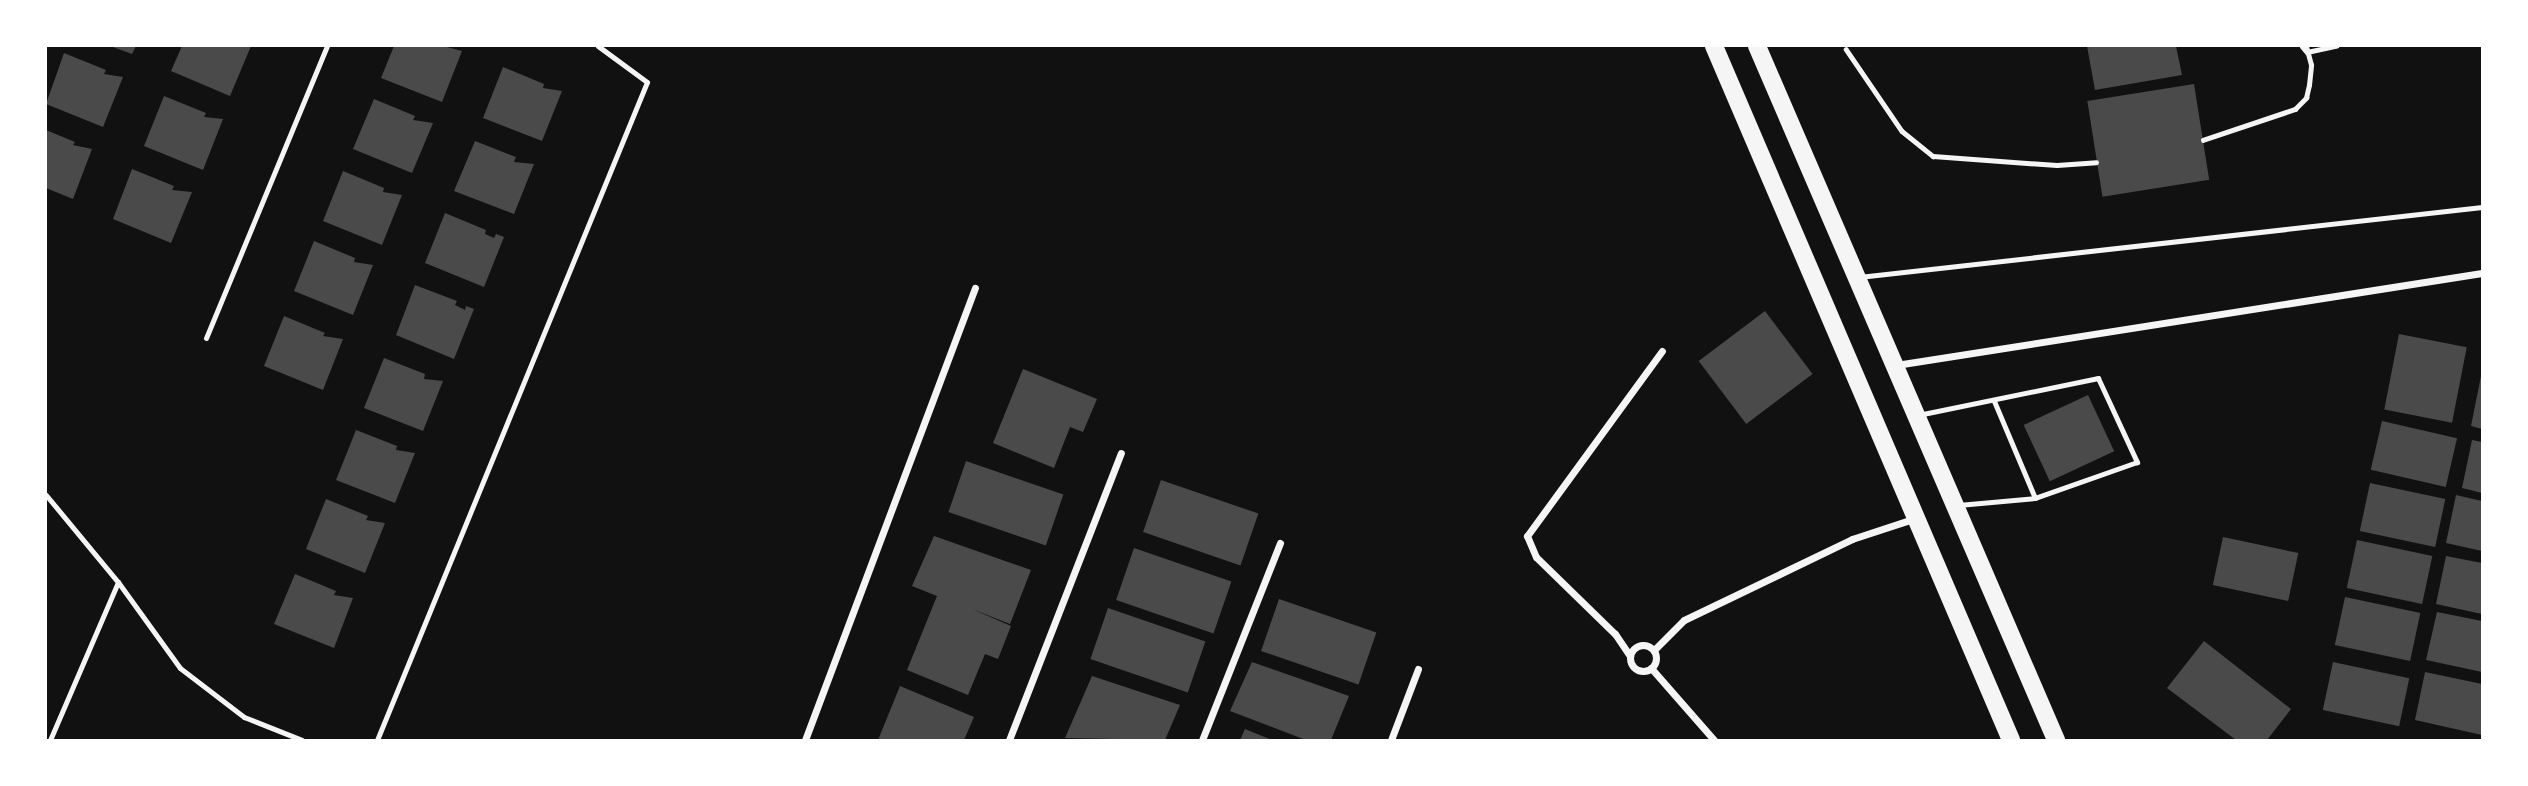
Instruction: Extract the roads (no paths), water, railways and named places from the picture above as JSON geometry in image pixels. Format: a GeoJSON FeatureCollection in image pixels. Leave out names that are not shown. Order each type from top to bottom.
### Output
{"type":"FeatureCollection","features":[{"type":"Feature","properties":{"kind":"main road"},"geometry":{"type":"LineString","coordinates":[[1714,46],[2011,740]]}},
{"type":"Feature","properties":{"kind":"main road"},"geometry":{"type":"LineString","coordinates":[[1757,46],[2056,740]]}},
{"type":"Feature","properties":{"kind":"street"},"geometry":{"type":"LineString","coordinates":[[1896,365],[2483,273]]}},
{"type":"Feature","properties":{"kind":"street"},"geometry":{"type":"LineString","coordinates":[[805,740],[975,288]]}},
{"type":"Feature","properties":{"kind":"street"},"geometry":{"type":"LineString","coordinates":[[1651,668],[1636,669],[1615,634],[1536,557],[1527,536],[1662,351]]}},
{"type":"Feature","properties":{"kind":"street"},"geometry":{"type":"LineString","coordinates":[[1009,740],[1121,453]]}},
{"type":"Feature","properties":{"kind":"street"},"geometry":{"type":"LineString","coordinates":[[1654,650],[1684,620],[1852,539],[1916,518]]}},
{"type":"Feature","properties":{"kind":"street"},"geometry":{"type":"LineString","coordinates":[[1202,740],[1280,543]]}},
{"type":"Feature","properties":{"kind":"street"},"geometry":{"type":"LineString","coordinates":[[1630,656],[1640,645],[1654,650]]}},
{"type":"Feature","properties":{"kind":"street"},"geometry":{"type":"LineString","coordinates":[[1651,668],[1656,660],[1654,650]]}},
{"type":"Feature","properties":{"kind":"street"},"geometry":{"type":"LineString","coordinates":[[1651,668],[1714,740]]}},
{"type":"Feature","properties":{"kind":"street"},"geometry":{"type":"LineString","coordinates":[[1391,740],[1418,669]]}},
{"type":"Feature","properties":{"kind":"lane"},"geometry":{"type":"LineString","coordinates":[[206,338],[327,46]]}},
{"type":"Feature","properties":{"kind":"lane"},"geometry":{"type":"LineString","coordinates":[[377,740],[647,82],[598,46]]}},
{"type":"Feature","properties":{"kind":"lane"},"geometry":{"type":"LineString","coordinates":[[1856,277],[2483,207]]}},
{"type":"Feature","properties":{"kind":"lane"},"geometry":{"type":"LineString","coordinates":[[1918,415],[2098,378],[2137,462],[2035,498],[1955,505]]}},
{"type":"Feature","properties":{"kind":"lane"},"geometry":{"type":"LineString","coordinates":[[1994,401],[2035,498]]}},
{"type":"Feature","properties":{"kind":"lane"},"geometry":{"type":"LineString","coordinates":[[46,495],[118,582],[180,668],[244,717],[302,740]]}},
{"type":"Feature","properties":{"kind":"lane"},"geometry":{"type":"LineString","coordinates":[[50,740],[118,582]]}}]}
